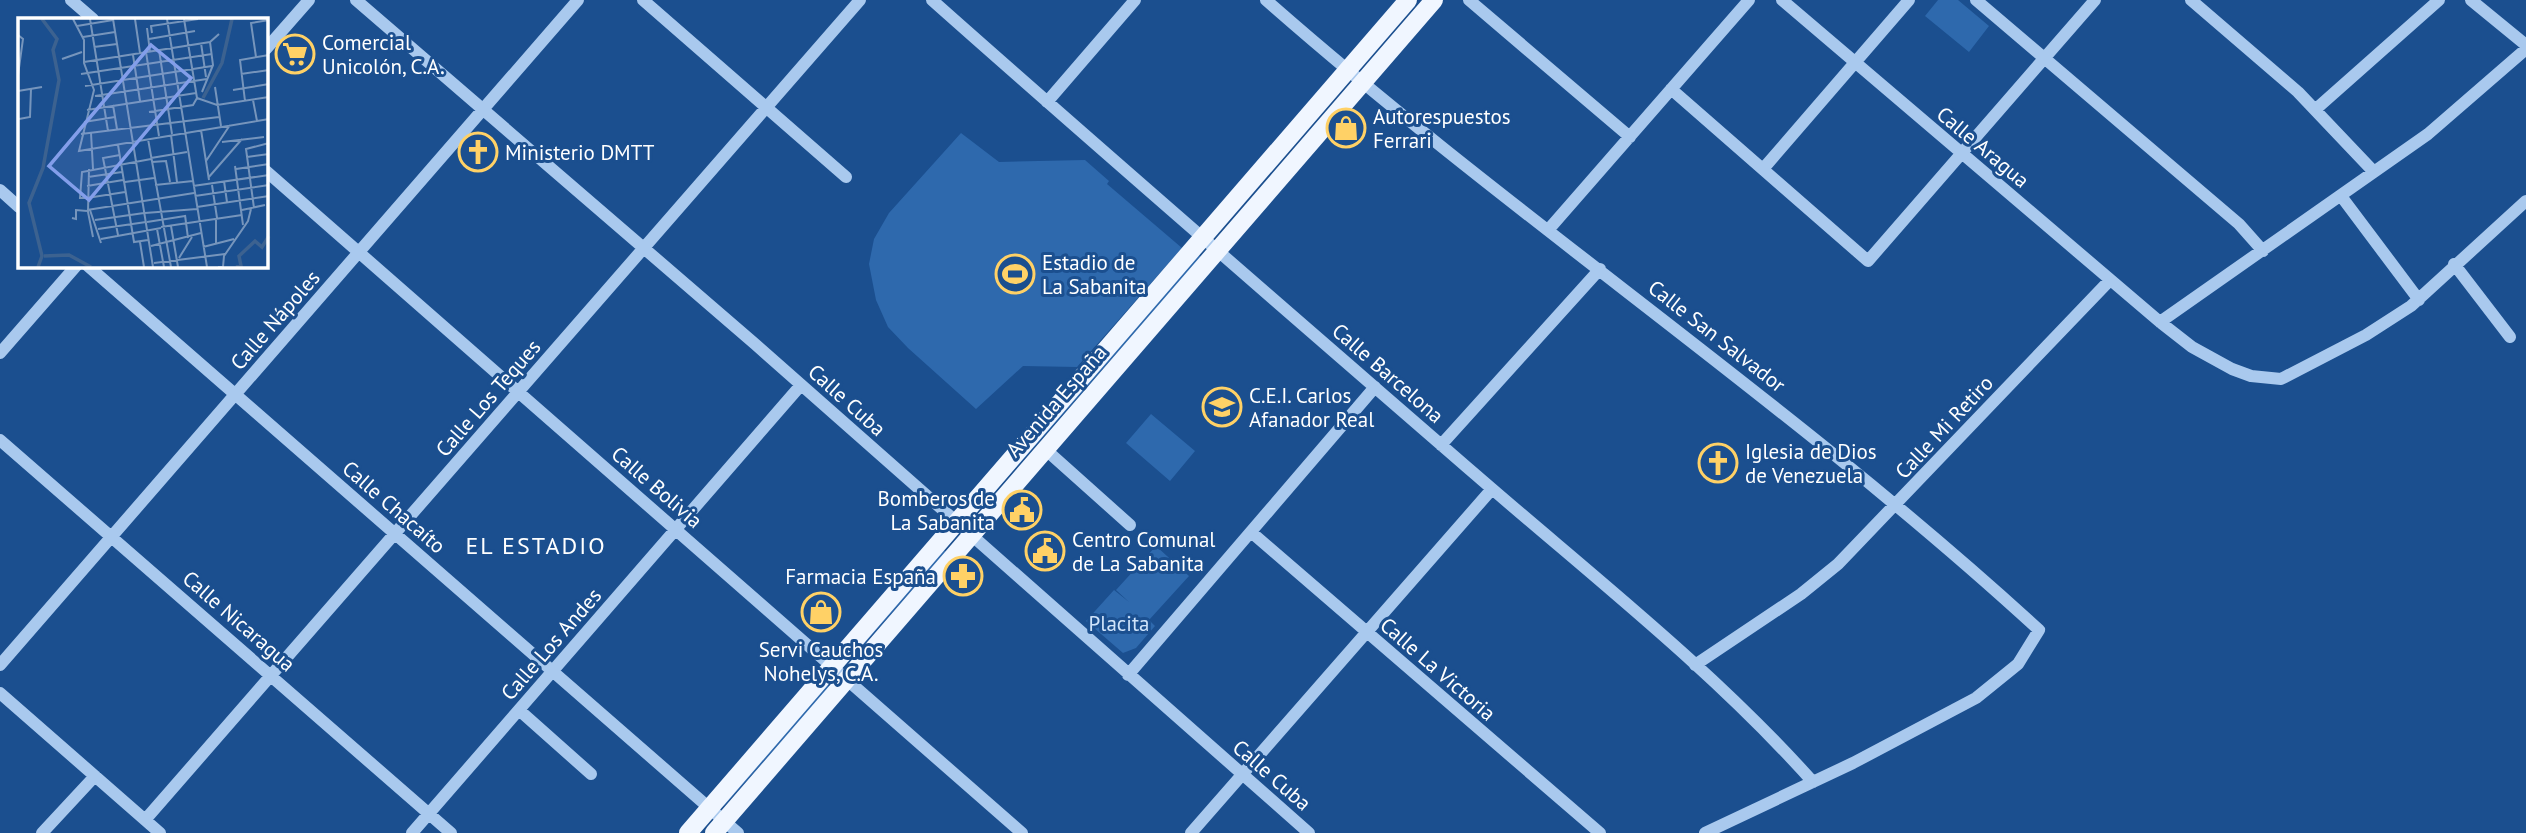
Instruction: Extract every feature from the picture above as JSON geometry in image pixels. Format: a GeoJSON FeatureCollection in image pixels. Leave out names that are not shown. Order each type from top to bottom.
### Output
{"type":"FeatureCollection","features":[{"type":"Feature","properties":{"kind":"main road","name":"Avenida España"},"geometry":{"type":"LineString","coordinates":[[688,833],[1408,0]]}},
{"type":"Feature","properties":{"kind":"main road","name":"Avenida España"},"geometry":{"type":"LineString","coordinates":[[719,827],[1434,0]]}},
{"type":"Feature","properties":{"kind":"street"},"geometry":{"type":"LineString","coordinates":[[71,0],[92,18]]}},
{"type":"Feature","properties":{"kind":"street"},"geometry":{"type":"LineString","coordinates":[[268,47],[309,0]]}},
{"type":"Feature","properties":{"kind":"street","name":"Calle Cuba"},"geometry":{"type":"LineString","coordinates":[[356,0],[801,384],[1309,833]]}},
{"type":"Feature","properties":{"kind":"street","name":"Calle Nápoles"},"geometry":{"type":"LineString","coordinates":[[0,665],[578,0]]}},
{"type":"Feature","properties":{"kind":"street"},"geometry":{"type":"LineString","coordinates":[[643,0],[846,177]]}},
{"type":"Feature","properties":{"kind":"street","name":"Calle Los Teques"},"geometry":{"type":"LineString","coordinates":[[145,820],[860,0]]}},
{"type":"Feature","properties":{"kind":"street","name":"Calle Barcelona"},"geometry":{"type":"LineString","coordinates":[[932,0],[1695,665],[1767,732],[1813,782]]}},
{"type":"Feature","properties":{"kind":"street"},"geometry":{"type":"LineString","coordinates":[[1047,102],[1135,0]]}},
{"type":"Feature","properties":{"kind":"street","name":"Calle San Salvador"},"geometry":{"type":"LineString","coordinates":[[1266,0],[1363,82],[1898,504],[2039,630],[2018,664],[1990,689],[1946,715],[1813,782]]}},
{"type":"Feature","properties":{"kind":"street"},"geometry":{"type":"LineString","coordinates":[[1469,0],[1630,137]]}},
{"type":"Feature","properties":{"kind":"street"},"geometry":{"type":"LineString","coordinates":[[1549,229],[1749,0]]}},
{"type":"Feature","properties":{"kind":"street","name":"Calle Aragua"},"geometry":{"type":"LineString","coordinates":[[1782,0],[2161,322],[2214,361],[2251,376],[2277,380],[2366,335],[2418,300],[2454,264],[2526,201]]}},
{"type":"Feature","properties":{"kind":"street"},"geometry":{"type":"LineString","coordinates":[[1763,169],[1909,0]]}},
{"type":"Feature","properties":{"kind":"street"},"geometry":{"type":"LineString","coordinates":[[1976,0],[2198,192],[2239,224],[2263,251]]}},
{"type":"Feature","properties":{"kind":"street"},"geometry":{"type":"LineString","coordinates":[[1671,89],[1868,261],[2095,0]]}},
{"type":"Feature","properties":{"kind":"street"},"geometry":{"type":"LineString","coordinates":[[2191,0],[2316,110],[2374,172]]}},
{"type":"Feature","properties":{"kind":"street"},"geometry":{"type":"LineString","coordinates":[[2316,110],[2439,0]]}},
{"type":"Feature","properties":{"kind":"street"},"geometry":{"type":"LineString","coordinates":[[2161,322],[2445,120],[2525,51],[2471,0]]}},
{"type":"Feature","properties":{"kind":"street","name":"Calle Bolivia"},"geometry":{"type":"LineString","coordinates":[[268,173],[1022,833]]}},
{"type":"Feature","properties":{"kind":"street"},"geometry":{"type":"LineString","coordinates":[[0,190],[18,205]]}},
{"type":"Feature","properties":{"kind":"street"},"geometry":{"type":"LineString","coordinates":[[2341,196],[2418,300]]}},
{"type":"Feature","properties":{"kind":"street"},"geometry":{"type":"LineString","coordinates":[[2454,264],[2510,337]]}},
{"type":"Feature","properties":{"kind":"street"},"geometry":{"type":"LineString","coordinates":[[0,353],[74,268]]}},
{"type":"Feature","properties":{"kind":"street","name":"Calle Chacaíto"},"geometry":{"type":"LineString","coordinates":[[90,268],[709,808],[719,827],[738,833]]}},
{"type":"Feature","properties":{"kind":"street"},"geometry":{"type":"LineString","coordinates":[[1441,445],[1600,269]]}},
{"type":"Feature","properties":{"kind":"street","name":"Calle Mi Retiro"},"geometry":{"type":"LineString","coordinates":[[1695,665],[1820,580],[1898,504],[2110,280]]}},
{"type":"Feature","properties":{"kind":"street","name":"Calle Los Andes"},"geometry":{"type":"LineString","coordinates":[[412,833],[801,384]]}},
{"type":"Feature","properties":{"kind":"street"},"geometry":{"type":"LineString","coordinates":[[1128,675],[1376,387]]}},
{"type":"Feature","properties":{"kind":"street","name":"Calle Nicaragua"},"geometry":{"type":"LineString","coordinates":[[0,440],[451,833]]}},
{"type":"Feature","properties":{"kind":"street"},"geometry":{"type":"LineString","coordinates":[[1045,449],[1130,526]]}},
{"type":"Feature","properties":{"kind":"street"},"geometry":{"type":"LineString","coordinates":[[1191,833],[1492,489]]}},
{"type":"Feature","properties":{"kind":"street","name":"Calle La Victoria"},"geometry":{"type":"LineString","coordinates":[[1251,532],[1600,833]]}},
{"type":"Feature","properties":{"kind":"street"},"geometry":{"type":"LineString","coordinates":[[0,693],[159,833]]}},
{"type":"Feature","properties":{"kind":"street"},"geometry":{"type":"LineString","coordinates":[[519,710],[591,774]]}},
{"type":"Feature","properties":{"kind":"street"},"geometry":{"type":"LineString","coordinates":[[42,833],[95,776]]}},
{"type":"Feature","properties":{"kind":"street"},"geometry":{"type":"LineString","coordinates":[[1705,833],[1813,782]]}},
{"type":"Feature","properties":{"kind":"green space"},"geometry":{"type":"Polygon","coordinates":[[[1938,0],[1958,0],[1989,26],[1969,52],[1925,16],[1938,0]]]}},
{"type":"Feature","properties":{"kind":"green space","name":"Estadio de La Sabanita"},"geometry":{"type":"Polygon","coordinates":[[[961,133],[999,162],[1085,160],[1109,181],[1107,184],[1182,248],[1077,367],[1023,366],[976,409],[888,327],[876,300],[869,264],[874,239],[889,213],[961,133]]]}},
{"type":"Feature","properties":{"kind":"green space"},"geometry":{"type":"Polygon","coordinates":[[[1198,254],[1201,257],[970,520],[969,518],[1198,254]]]}},
{"type":"Feature","properties":{"kind":"green space"},"geometry":{"type":"Polygon","coordinates":[[[1151,414],[1195,451],[1170,481],[1126,443],[1151,414]]]}},
{"type":"Feature","properties":{"kind":"green space","name":"Placita"},"geometry":{"type":"Polygon","coordinates":[[[1156,546],[1189,576],[1149,620],[1155,626],[1136,648],[1123,653],[1086,621],[1114,590],[1129,602],[1116,590],[1156,546]]]}},
{"type":"Feature","properties":{"kind":"green space"},"geometry":{"type":"Polygon","coordinates":[[[943,549],[946,552],[848,662],[847,660],[943,549]]]}},
{"type":"Feature","properties":{"kind":"green space"},"geometry":{"type":"Polygon","coordinates":[[[826,684],[830,687],[724,806],[723,804],[826,684]]]}},
{"type":"Feature","properties":{"kind":"place","name":"Comercial Unicolón, C.A."},"geometry":{"type":"Point","coordinates":[295,54]}},
{"type":"Feature","properties":{"kind":"place","name":"Autorespuestos Ferrari"},"geometry":{"type":"Point","coordinates":[1346,128]}},
{"type":"Feature","properties":{"kind":"place","name":"Ministerio DMTT"},"geometry":{"type":"Point","coordinates":[478,152]}},
{"type":"Feature","properties":{"kind":"place","name":"Estadio de La Sabanita"},"geometry":{"type":"Point","coordinates":[1015,274]}},
{"type":"Feature","properties":{"kind":"place","name":"C.E.I. Carlos Afanador Real"},"geometry":{"type":"Point","coordinates":[1222,407]}},
{"type":"Feature","properties":{"kind":"place","name":"Iglesia de Dios de Venezuela"},"geometry":{"type":"Point","coordinates":[1718,463]}},
{"type":"Feature","properties":{"kind":"place","name":"Bomberos de La Sabanita"},"geometry":{"type":"Point","coordinates":[1022,510]}},
{"type":"Feature","properties":{"kind":"place","name":"Centro Comunal de La Sabanita"},"geometry":{"type":"Point","coordinates":[1045,551]}},
{"type":"Feature","properties":{"kind":"place","name":"Farmacia España"},"geometry":{"type":"Point","coordinates":[963,576]}},
{"type":"Feature","properties":{"kind":"place","name":"Servi Cauchos Nohelys, C.A."},"geometry":{"type":"Point","coordinates":[821,612]}},
{"type":"Feature","properties":{"kind":"district","name":"EL ESTADIO"},"geometry":{"type":"Point","coordinates":[536,545]}}]}
